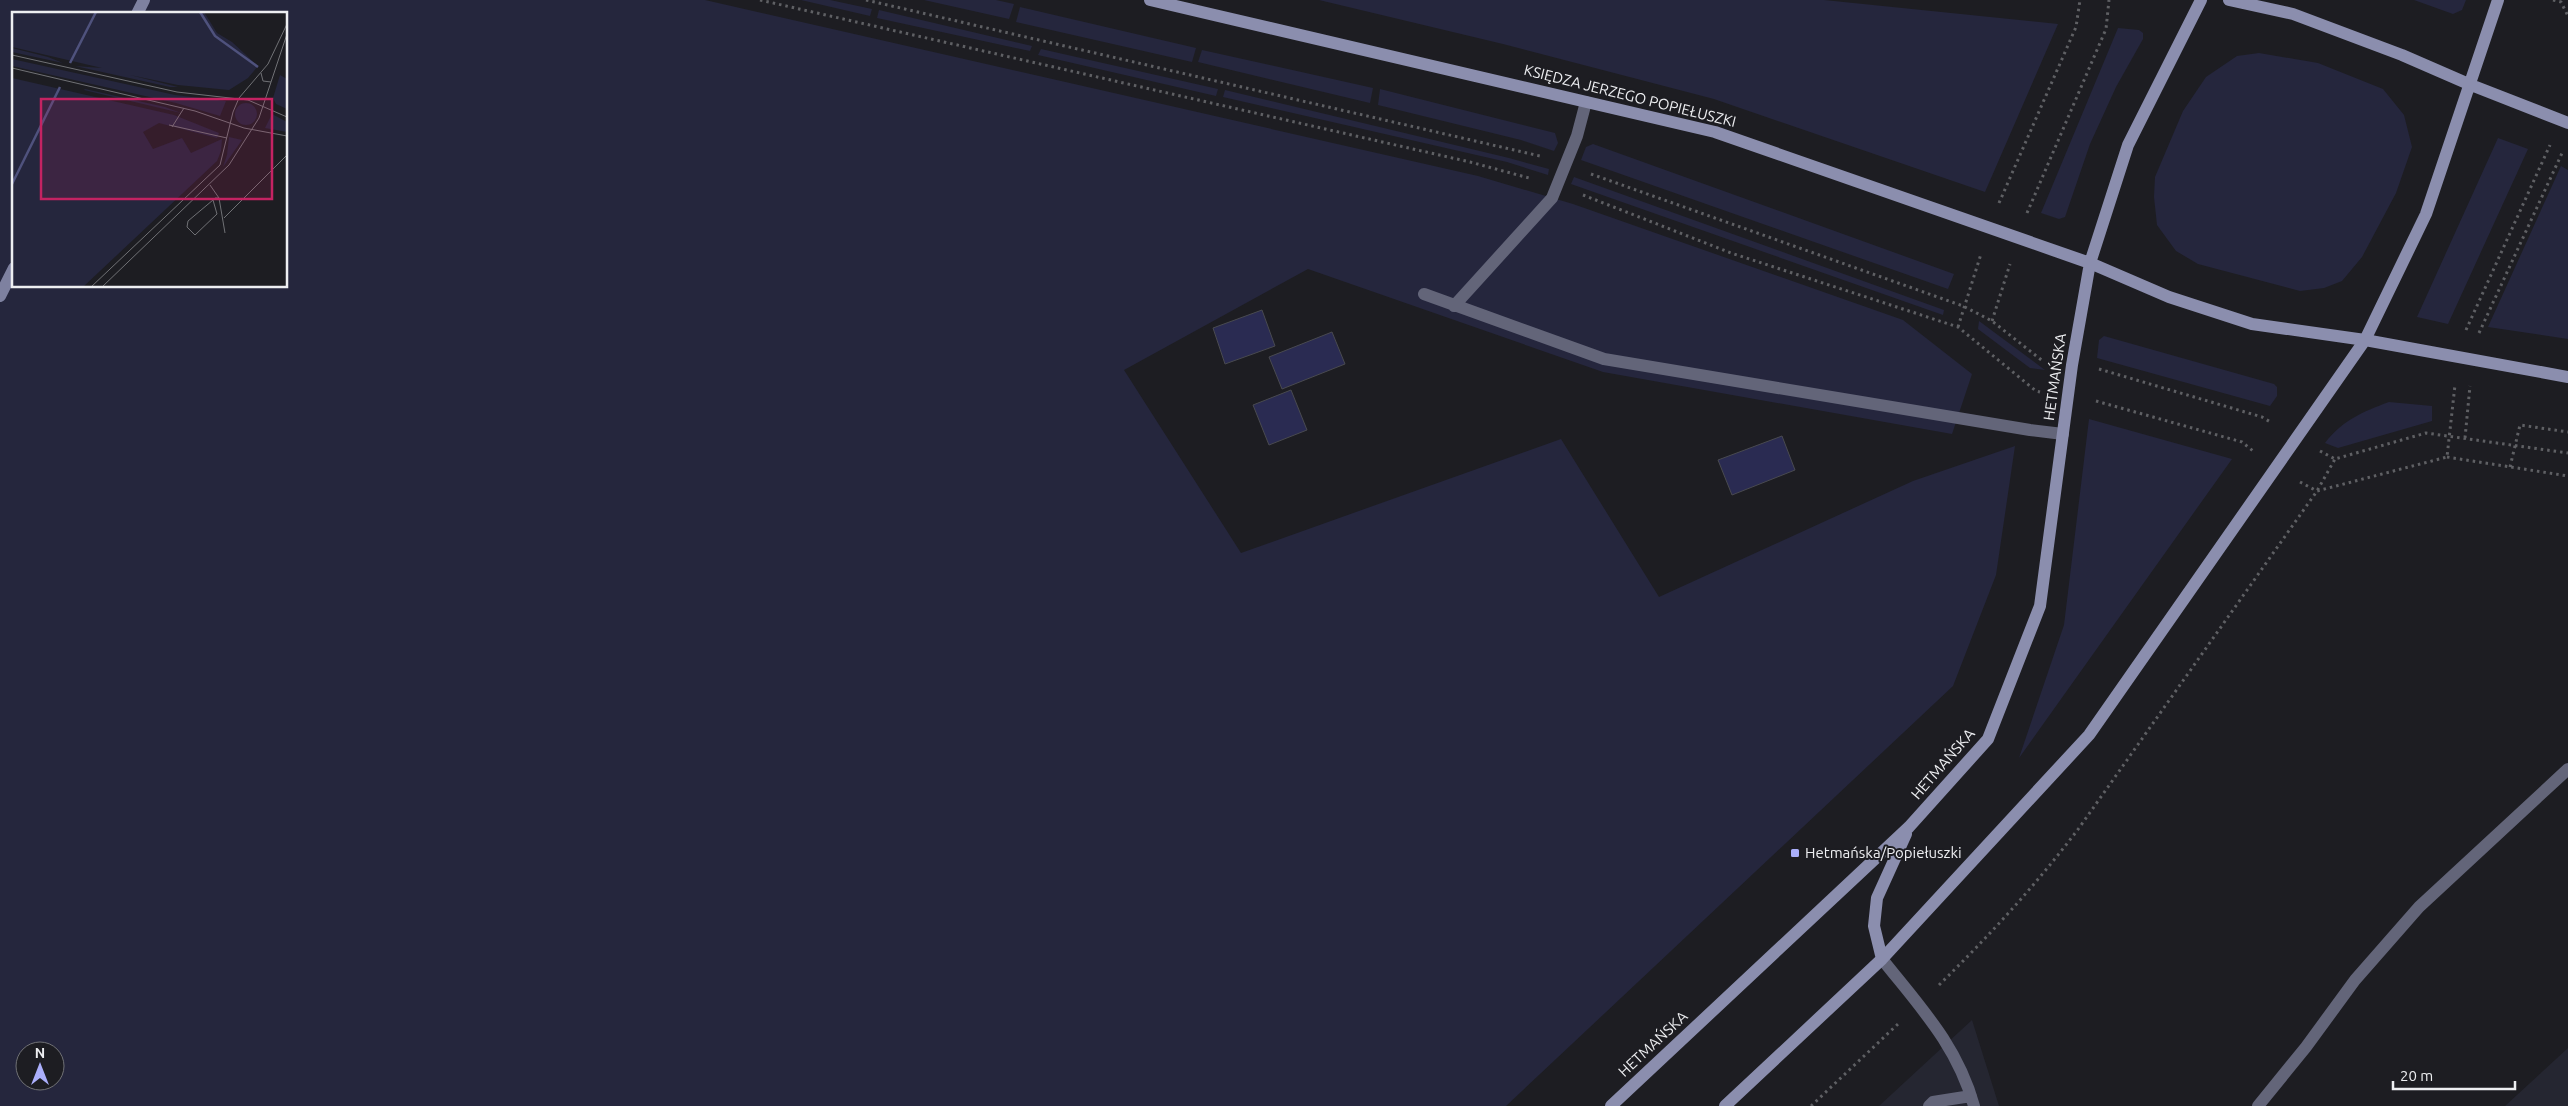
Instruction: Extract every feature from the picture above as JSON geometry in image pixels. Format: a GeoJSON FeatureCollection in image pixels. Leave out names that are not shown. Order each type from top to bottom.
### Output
{"type":"FeatureCollection","features":[{"type":"Feature","properties":{"kind":"main road","name":"KSIĘDZA JERZEGO POPIEŁUSZKI"},"geometry":{"type":"LineString","coordinates":[[1150,0],[1715,132],[2090,263],[2169,297],[2252,324],[2364,340],[2568,377]]}},
{"type":"Feature","properties":{"kind":"main road","name":"HETMAŃSKA"},"geometry":{"type":"LineString","coordinates":[[1611,1106],[1909,827],[1988,739],[2040,606],[2067,397],[2090,263],[2128,145],[2201,0]]}},
{"type":"Feature","properties":{"kind":"main road"},"geometry":{"type":"LineString","coordinates":[[2229,0],[2293,14],[2402,55],[2471,86],[2565,122]]}},
{"type":"Feature","properties":{"kind":"main road"},"geometry":{"type":"LineString","coordinates":[[1726,1106],[1882,959],[2088,735],[2275,468],[2364,340],[2426,214],[2471,86],[2498,0]]}},
{"type":"Feature","properties":{"kind":"main road"},"geometry":{"type":"LineString","coordinates":[[1882,959],[1874,926],[1877,898],[1909,827]]}},
{"type":"Feature","properties":{"kind":"street"},"geometry":{"type":"LineString","coordinates":[[1454,306],[1552,198],[1577,136],[1586,102]]}},
{"type":"Feature","properties":{"kind":"street"},"geometry":{"type":"LineString","coordinates":[[1424,294],[1604,359],[2063,434]]}},
{"type":"Feature","properties":{"kind":"street"},"geometry":{"type":"LineString","coordinates":[[2258,1106],[2306,1047],[2355,980],[2419,907],[2568,769]]}},
{"type":"Feature","properties":{"kind":"street"},"geometry":{"type":"LineString","coordinates":[[1882,959],[1946,1040],[1964,1076],[1972,1101],[1933,1102],[1929,1106]]}},
{"type":"Feature","properties":{"kind":"path"},"geometry":{"type":"LineString","coordinates":[[760,0],[1470,162],[1557,185],[1731,253],[1958,327],[2036,391],[2093,400],[2242,442],[2275,468],[2317,491],[2447,457],[2568,476]]}},
{"type":"Feature","properties":{"kind":"path"},"geometry":{"type":"LineString","coordinates":[[866,0],[1534,155],[1963,306],[1992,321],[2044,362],[2096,368],[2262,416],[2295,439],[2335,459],[2426,433],[2568,453]]}},
{"type":"Feature","properties":{"kind":"path"},"geometry":{"type":"LineString","coordinates":[[1958,327],[1963,306],[2004,190],[2076,27],[2080,0]]}},
{"type":"Feature","properties":{"kind":"path"},"geometry":{"type":"LineString","coordinates":[[1992,321],[2031,198],[2106,29],[2109,0]]}},
{"type":"Feature","properties":{"kind":"path"},"geometry":{"type":"LineString","coordinates":[[2553,0],[2561,2],[2568,16]]}},
{"type":"Feature","properties":{"kind":"path"},"geometry":{"type":"LineString","coordinates":[[2447,457],[2448,436],[2459,357],[2467,325],[2565,122]]}},
{"type":"Feature","properties":{"kind":"path"},"geometry":{"type":"LineString","coordinates":[[2465,438],[2473,360],[2480,327],[2564,149]]}},
{"type":"Feature","properties":{"kind":"path"},"geometry":{"type":"LineString","coordinates":[[2510,467],[2520,425],[2568,432]]}},
{"type":"Feature","properties":{"kind":"path"},"geometry":{"type":"LineString","coordinates":[[1811,1106],[1993,932],[2047,871],[2317,491],[2335,459]]}},
{"type":"Feature","properties":{"kind":"shaded area"},"geometry":{"type":"Polygon","coordinates":[[[0,0],[705,0],[1478,176],[1573,204],[1903,320],[1972,374],[1952,434],[1603,372],[1308,269],[1124,370],[1241,553],[1561,439],[1659,597],[1913,481],[2015,446],[1996,575],[1953,686],[1506,1106],[0,1106],[0,0]]]}},
{"type":"Feature","properties":{"kind":"shaded area"},"geometry":{"type":"Polygon","coordinates":[[[801,0],[830,0],[872,9],[870,16],[801,0]]]}},
{"type":"Feature","properties":{"kind":"shaded area"},"geometry":{"type":"Polygon","coordinates":[[[924,0],[996,0],[1014,4],[1009,19],[924,0]]]}},
{"type":"Feature","properties":{"kind":"shaded area"},"geometry":{"type":"Polygon","coordinates":[[[1319,0],[1824,0],[2058,24],[1985,192],[1714,99],[1503,44],[1319,0]]]}},
{"type":"Feature","properties":{"kind":"shaded area"},"geometry":{"type":"Polygon","coordinates":[[[2414,0],[2466,0],[2462,10],[2453,14],[2414,0]]]}},
{"type":"Feature","properties":{"kind":"shaded area"},"geometry":{"type":"Polygon","coordinates":[[[1020,7],[1196,48],[1192,62],[1016,22],[1020,7]]]}},
{"type":"Feature","properties":{"kind":"shaded area"},"geometry":{"type":"Polygon","coordinates":[[[879,10],[1032,46],[1030,51],[877,18],[879,10]]]}},
{"type":"Feature","properties":{"kind":"shaded area"},"geometry":{"type":"Polygon","coordinates":[[[2118,28],[2139,30],[2143,33],[2143,39],[2116,87],[2090,144],[2065,217],[2059,219],[2041,213],[2118,28]]]}},
{"type":"Feature","properties":{"kind":"shaded area"},"geometry":{"type":"Polygon","coordinates":[[[1041,49],[1218,89],[1216,96],[1038,55],[1041,49]]]}},
{"type":"Feature","properties":{"kind":"shaded area"},"geometry":{"type":"Polygon","coordinates":[[[1202,50],[1373,88],[1370,103],[1198,62],[1202,50]]]}},
{"type":"Feature","properties":{"kind":"shaded area"},"geometry":{"type":"Polygon","coordinates":[[[2259,53],[2318,63],[2383,89],[2404,115],[2412,147],[2396,193],[2362,257],[2342,281],[2324,288],[2300,291],[2198,264],[2176,251],[2157,225],[2154,197],[2155,177],[2183,111],[2206,77],[2237,56],[2259,53]]]}},
{"type":"Feature","properties":{"kind":"shaded area"},"geometry":{"type":"Polygon","coordinates":[[[1380,89],[1555,133],[1558,143],[1554,151],[1521,140],[1378,105],[1380,89]]]}},
{"type":"Feature","properties":{"kind":"shaded area"},"geometry":{"type":"Polygon","coordinates":[[[1225,90],[1509,158],[1549,169],[1548,175],[1507,162],[1223,97],[1225,90]]]}},
{"type":"Feature","properties":{"kind":"shaded area"},"geometry":{"type":"Polygon","coordinates":[[[2498,138],[2528,149],[2448,324],[2417,317],[2498,138]]]}},
{"type":"Feature","properties":{"kind":"shaded area"},"geometry":{"type":"Polygon","coordinates":[[[1593,144],[1954,274],[1948,289],[1581,160],[1586,147],[1593,144]]]}},
{"type":"Feature","properties":{"kind":"shaded area"},"geometry":{"type":"Polygon","coordinates":[[[2561,166],[2568,170],[2568,339],[2488,327],[2561,166]]]}},
{"type":"Feature","properties":{"kind":"shaded area"},"geometry":{"type":"Polygon","coordinates":[[[1574,177],[1944,310],[1943,315],[1571,184],[1574,177]]]}},
{"type":"Feature","properties":{"kind":"shaded area"},"geometry":{"type":"Polygon","coordinates":[[[1979,321],[2045,370],[2030,368],[1978,329],[1979,321]]]}},
{"type":"Feature","properties":{"kind":"shaded area"},"geometry":{"type":"Polygon","coordinates":[[[2104,336],[2274,384],[2277,387],[2277,396],[2270,406],[2097,358],[2099,340],[2104,336]]]}},
{"type":"Feature","properties":{"kind":"shaded area"},"geometry":{"type":"Polygon","coordinates":[[[2389,402],[2432,406],[2432,421],[2338,448],[2325,443],[2346,423],[2370,409],[2389,402]]]}},
{"type":"Feature","properties":{"kind":"shaded area"},"geometry":{"type":"Polygon","coordinates":[[[2089,419],[2232,459],[2019,758],[2064,625],[2089,419]]]}},
{"type":"Feature","properties":{"kind":"shaded area"},"geometry":{"type":"Polygon","coordinates":[[[1972,1020],[1999,1106],[1879,1106],[1972,1020]]]}},
{"type":"Feature","properties":{"kind":"shaded area"},"geometry":{"type":"Polygon","coordinates":[[[2568,1048],[2568,1106],[2505,1106],[2568,1048]]]}},
{"type":"Feature","properties":{"kind":"building"},"geometry":{"type":"Polygon","coordinates":[[[1262,310],[1275,346],[1225,364],[1213,328],[1262,310]]]}},
{"type":"Feature","properties":{"kind":"building"},"geometry":{"type":"Polygon","coordinates":[[[1332,332],[1345,364],[1282,389],[1269,357],[1332,332]]]}},
{"type":"Feature","properties":{"kind":"building"},"geometry":{"type":"Polygon","coordinates":[[[1291,390],[1307,430],[1269,445],[1253,405],[1291,390]]]}},
{"type":"Feature","properties":{"kind":"building"},"geometry":{"type":"Polygon","coordinates":[[[1782,436],[1795,470],[1732,495],[1718,460],[1782,436]]]}},
{"type":"Feature","properties":{"kind":"waterway"},"geometry":{"type":"LineString","coordinates":[[138,12],[144,0]]}},
{"type":"Feature","properties":{"kind":"waterway"},"geometry":{"type":"LineString","coordinates":[[0,296],[12,272]]}},
{"type":"Feature","properties":{"kind":"place","name":"Hetmańska/Popiełuszki"},"geometry":{"type":"Point","coordinates":[1795,853]}}]}
